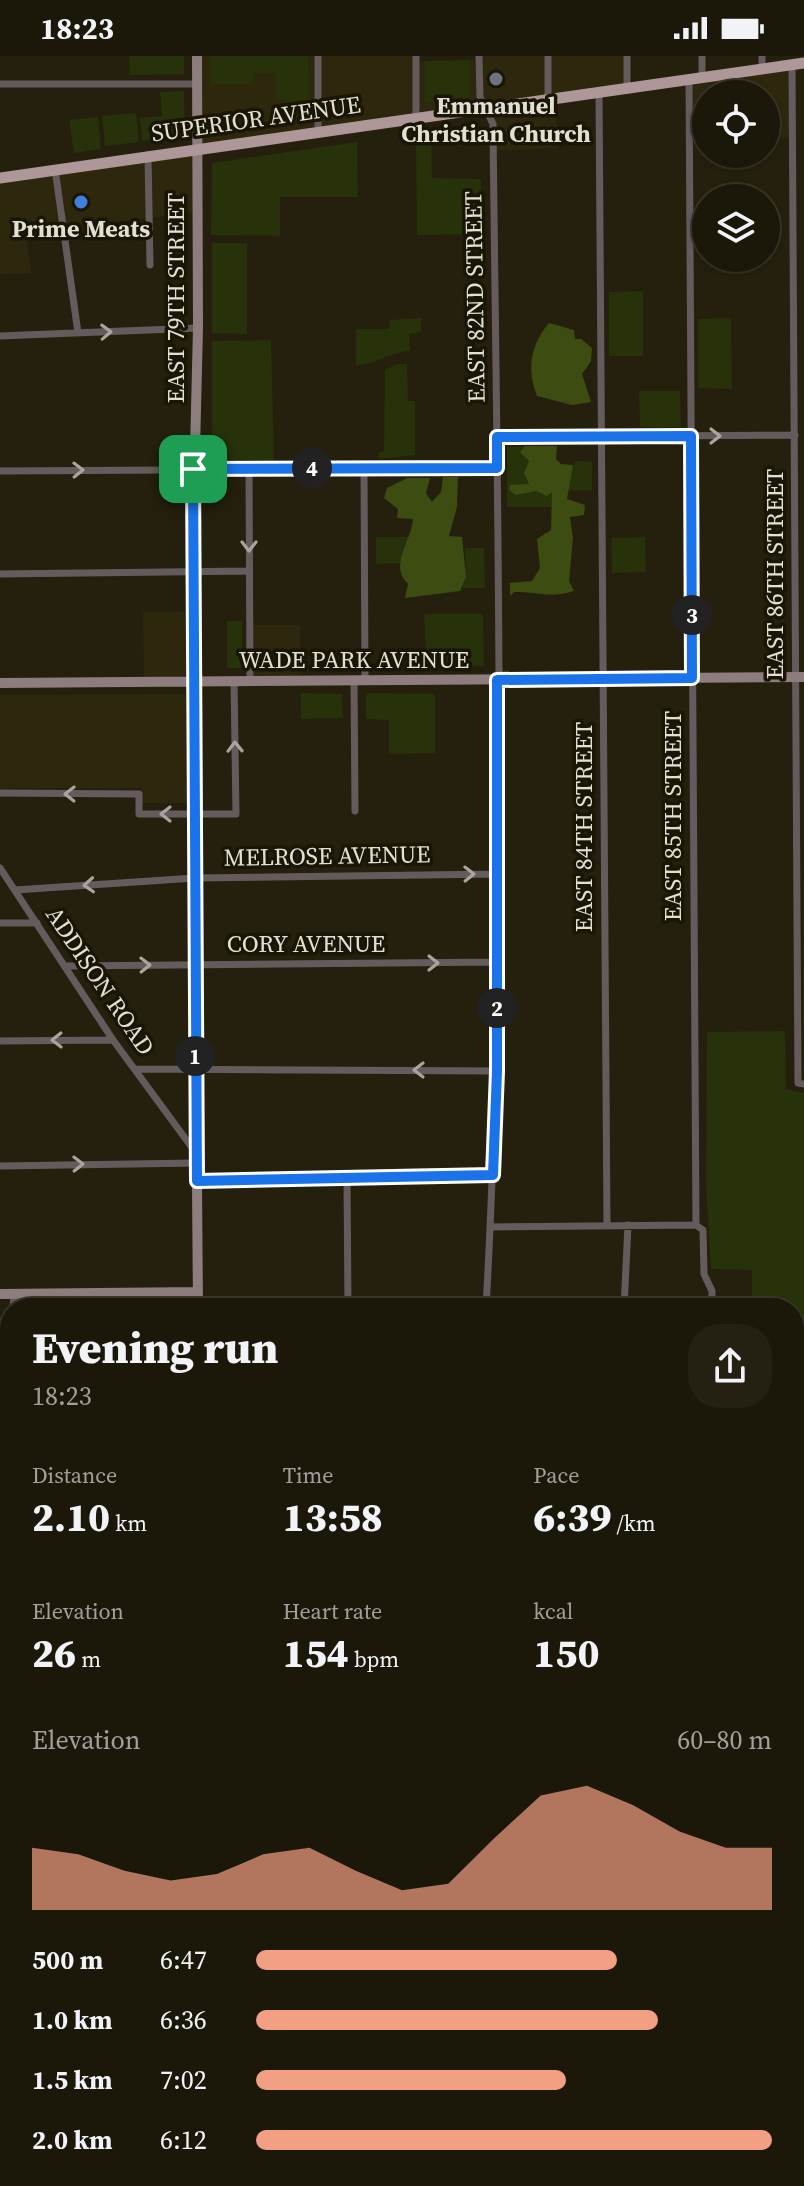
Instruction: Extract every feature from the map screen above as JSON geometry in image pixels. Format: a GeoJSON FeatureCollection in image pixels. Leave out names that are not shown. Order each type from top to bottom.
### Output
{"type":"FeatureCollection","features":[{"type":"Feature","properties":{"kind":"main road","name":"EAST 79TH STREET"},"geometry":{"type":"LineString","coordinates":[[197,56],[198,328],[192,571],[198,1298]]}},
{"type":"Feature","properties":{"kind":"main road","name":"SUPERIOR AVENUE"},"geometry":{"type":"LineString","coordinates":[[0,178],[689,79],[762,62],[798,64]]}},
{"type":"Feature","properties":{"kind":"main road","name":"WADE PARK AVENUE"},"geometry":{"type":"LineString","coordinates":[[0,683],[800,677]]}},
{"type":"Feature","properties":{"kind":"main road"},"geometry":{"type":"LineString","coordinates":[[0,1294],[198,1292]]}},
{"type":"Feature","properties":{"kind":"street"},"geometry":{"type":"LineString","coordinates":[[318,56],[318,133]]}},
{"type":"Feature","properties":{"kind":"street"},"geometry":{"type":"LineString","coordinates":[[416,56],[416,119]]}},
{"type":"Feature","properties":{"kind":"street","name":"EAST 82ND STREET"},"geometry":{"type":"LineString","coordinates":[[479,56],[480,96],[493,124],[497,437],[497,1071],[486,1298]]}},
{"type":"Feature","properties":{"kind":"street"},"geometry":{"type":"LineString","coordinates":[[548,56],[548,99]]}},
{"type":"Feature","properties":{"kind":"street"},"geometry":{"type":"LineString","coordinates":[[627,56],[627,88]]}},
{"type":"Feature","properties":{"kind":"street"},"geometry":{"type":"LineString","coordinates":[[702,56],[702,77]]}},
{"type":"Feature","properties":{"kind":"street","name":"EAST 86TH STREET"},"geometry":{"type":"LineString","coordinates":[[798,64],[795,435],[800,677],[801,1084]]}},
{"type":"Feature","properties":{"kind":"street","name":"EAST 85TH STREET"},"geometry":{"type":"LineString","coordinates":[[689,79],[696,1225],[703,1230],[704,1274],[712,1298]]}},
{"type":"Feature","properties":{"kind":"street"},"geometry":{"type":"LineString","coordinates":[[0,84],[197,84]]}},
{"type":"Feature","properties":{"kind":"street","name":"EAST 84TH STREET"},"geometry":{"type":"LineString","coordinates":[[599,92],[607,1225]]}},
{"type":"Feature","properties":{"kind":"street"},"geometry":{"type":"LineString","coordinates":[[148,155],[150,265]]}},
{"type":"Feature","properties":{"kind":"street"},"geometry":{"type":"LineString","coordinates":[[55,169],[78,333]]}},
{"type":"Feature","properties":{"kind":"street"},"geometry":{"type":"LineString","coordinates":[[0,336],[198,328]]}},
{"type":"Feature","properties":{"kind":"street"},"geometry":{"type":"LineString","coordinates":[[497,437],[795,435]]}},
{"type":"Feature","properties":{"kind":"street"},"geometry":{"type":"LineString","coordinates":[[355,811],[364,467]]}},
{"type":"Feature","properties":{"kind":"street"},"geometry":{"type":"LineString","coordinates":[[249,468],[250,680]]}},
{"type":"Feature","properties":{"kind":"street"},"geometry":{"type":"LineString","coordinates":[[0,471],[497,468]]}},
{"type":"Feature","properties":{"kind":"street"},"geometry":{"type":"LineString","coordinates":[[0,574],[249,571]]}},
{"type":"Feature","properties":{"kind":"street"},"geometry":{"type":"LineString","coordinates":[[0,793],[139,794],[139,814],[236,814],[234,681]]}},
{"type":"Feature","properties":{"kind":"street","name":"ADDISON ROAD"},"geometry":{"type":"LineString","coordinates":[[0,868],[113,1040],[197,1159]]}},
{"type":"Feature","properties":{"kind":"street","name":"MELROSE AVENUE"},"geometry":{"type":"LineString","coordinates":[[15,890],[195,878],[497,874]]}},
{"type":"Feature","properties":{"kind":"street"},"geometry":{"type":"LineString","coordinates":[[0,923],[37,923]]}},
{"type":"Feature","properties":{"kind":"street","name":"CORY AVENUE"},"geometry":{"type":"LineString","coordinates":[[67,966],[497,962]]}},
{"type":"Feature","properties":{"kind":"street"},"geometry":{"type":"LineString","coordinates":[[0,1041],[113,1040]]}},
{"type":"Feature","properties":{"kind":"street"},"geometry":{"type":"LineString","coordinates":[[135,1069],[497,1071]]}},
{"type":"Feature","properties":{"kind":"street"},"geometry":{"type":"LineString","coordinates":[[0,1166],[197,1159]]}},
{"type":"Feature","properties":{"kind":"street"},"geometry":{"type":"LineString","coordinates":[[197,1181],[493,1175]]}},
{"type":"Feature","properties":{"kind":"street"},"geometry":{"type":"LineString","coordinates":[[347,1179],[348,1298]]}},
{"type":"Feature","properties":{"kind":"street"},"geometry":{"type":"LineString","coordinates":[[624,1298],[628,1225]]}},
{"type":"Feature","properties":{"kind":"street"},"geometry":{"type":"LineString","coordinates":[[490,1227],[696,1225]]}},
{"type":"Feature","properties":{"kind":"street"},"geometry":{"type":"LineString","coordinates":[[104,1293],[104,1298]]}},
{"type":"Feature","properties":{"kind":"street"},"geometry":{"type":"LineString","coordinates":[[14,1294],[14,1298]]}},
{"type":"Feature","properties":{"kind":"shaded area"},"geometry":{"type":"Polygon","coordinates":[[[197,56],[416,56],[416,62],[479,60],[479,56],[627,56],[627,88],[556,98],[558,148],[493,151],[493,121],[485,109],[197,149],[197,212],[63,228],[62,221],[25,226],[31,273],[0,274],[0,178],[196,149],[197,56]]]}},
{"type":"Feature","properties":{"kind":"shaded area"},"geometry":{"type":"Polygon","coordinates":[[[792,65],[792,138],[780,138],[780,80],[692,80],[690,140],[689,79],[792,65]]]}},
{"type":"Feature","properties":{"kind":"shaded area"},"geometry":{"type":"Polygon","coordinates":[[[193,611],[193,681],[144,681],[143,612],[193,611]]]}},
{"type":"Feature","properties":{"kind":"shaded area"},"geometry":{"type":"Polygon","coordinates":[[[249,625],[300,625],[300,681],[250,680],[249,625]]]}},
{"type":"Feature","properties":{"kind":"shaded area"},"geometry":{"type":"Polygon","coordinates":[[[186,694],[187,803],[141,803],[141,788],[0,788],[0,695],[186,694]]]}},
{"type":"Feature","properties":{"kind":"green space"},"geometry":{"type":"Polygon","coordinates":[[[129,56],[184,56],[184,74],[130,75],[129,56]]]}},
{"type":"Feature","properties":{"kind":"green space"},"geometry":{"type":"Polygon","coordinates":[[[210,56],[308,56],[309,119],[287,123],[287,100],[276,100],[275,73],[254,73],[253,84],[210,84],[210,56]]]}},
{"type":"Feature","properties":{"kind":"green space"},"geometry":{"type":"Polygon","coordinates":[[[470,60],[470,97],[425,103],[425,61],[470,60]]]}},
{"type":"Feature","properties":{"kind":"green space"},"geometry":{"type":"Polygon","coordinates":[[[184,91],[185,135],[142,141],[140,118],[162,116],[160,92],[184,91]]]}},
{"type":"Feature","properties":{"kind":"green space"},"geometry":{"type":"Polygon","coordinates":[[[136,113],[139,142],[105,146],[102,116],[136,113]]]}},
{"type":"Feature","properties":{"kind":"green space"},"geometry":{"type":"Polygon","coordinates":[[[98,117],[101,149],[74,153],[69,120],[98,117]]]}},
{"type":"Feature","properties":{"kind":"green space"},"geometry":{"type":"Polygon","coordinates":[[[431,132],[432,178],[481,179],[480,234],[417,235],[416,143],[408,143],[408,135],[431,132]]]}},
{"type":"Feature","properties":{"kind":"green space"},"geometry":{"type":"Polygon","coordinates":[[[357,142],[358,197],[280,197],[280,236],[211,235],[212,163],[357,142]]]}},
{"type":"Feature","properties":{"kind":"green space"},"geometry":{"type":"Polygon","coordinates":[[[212,243],[247,243],[247,334],[212,333],[212,243]]]}},
{"type":"Feature","properties":{"kind":"green space"},"geometry":{"type":"Polygon","coordinates":[[[643,291],[643,356],[609,356],[609,292],[643,291]]]}},
{"type":"Feature","properties":{"kind":"green space"},"geometry":{"type":"Polygon","coordinates":[[[421,318],[421,332],[409,334],[410,351],[356,365],[356,329],[389,329],[390,320],[421,318]]]}},
{"type":"Feature","properties":{"kind":"green space"},"geometry":{"type":"Polygon","coordinates":[[[731,318],[732,389],[698,388],[698,319],[731,318]]]}},
{"type":"Feature","properties":{"kind":"green space"},"geometry":{"type":"Polygon","coordinates":[[[549,323],[574,330],[575,339],[581,339],[592,348],[591,361],[582,374],[591,402],[572,405],[537,396],[532,376],[532,357],[538,339],[549,323]]]}},
{"type":"Feature","properties":{"kind":"green space"},"geometry":{"type":"Polygon","coordinates":[[[271,340],[274,460],[212,460],[212,341],[271,340]]]}},
{"type":"Feature","properties":{"kind":"green space"},"geometry":{"type":"Polygon","coordinates":[[[397,364],[407,364],[408,401],[415,401],[415,455],[378,459],[379,452],[384,451],[385,370],[397,364]]]}},
{"type":"Feature","properties":{"kind":"green space"},"geometry":{"type":"Polygon","coordinates":[[[639,391],[680,391],[681,427],[640,427],[639,391]]]}},
{"type":"Feature","properties":{"kind":"green space"},"geometry":{"type":"Polygon","coordinates":[[[525,446],[557,446],[556,459],[561,464],[573,465],[567,499],[585,505],[584,515],[570,517],[573,538],[569,581],[574,591],[550,595],[514,592],[510,596],[510,583],[532,581],[540,568],[537,539],[551,530],[552,492],[547,496],[536,491],[516,495],[509,490],[510,485],[529,484],[524,473],[529,461],[520,452],[525,446]]]}},
{"type":"Feature","properties":{"kind":"green space"},"geometry":{"type":"Polygon","coordinates":[[[555,446],[555,460],[562,467],[574,467],[574,461],[592,462],[592,490],[563,491],[563,507],[507,507],[507,447],[555,446]]]}},
{"type":"Feature","properties":{"kind":"green space"},"geometry":{"type":"Polygon","coordinates":[[[443,477],[458,477],[457,507],[449,536],[462,537],[466,577],[460,591],[405,598],[408,584],[400,569],[413,519],[397,518],[398,509],[384,498],[387,488],[407,478],[430,478],[426,493],[432,502],[441,492],[443,477]]]}},
{"type":"Feature","properties":{"kind":"green space"},"geometry":{"type":"Polygon","coordinates":[[[376,537],[410,537],[404,545],[400,563],[376,564],[376,537]]]}},
{"type":"Feature","properties":{"kind":"green space"},"geometry":{"type":"Polygon","coordinates":[[[645,537],[646,572],[612,573],[611,538],[645,537]]]}},
{"type":"Feature","properties":{"kind":"green space"},"geometry":{"type":"Polygon","coordinates":[[[465,548],[484,548],[485,588],[462,588],[466,577],[465,548]]]}},
{"type":"Feature","properties":{"kind":"green space"},"geometry":{"type":"Polygon","coordinates":[[[424,614],[483,614],[484,666],[437,665],[437,658],[426,657],[424,614]]]}},
{"type":"Feature","properties":{"kind":"green space"},"geometry":{"type":"Polygon","coordinates":[[[227,621],[242,621],[242,668],[227,668],[227,621]]]}},
{"type":"Feature","properties":{"kind":"green space"},"geometry":{"type":"Polygon","coordinates":[[[301,693],[342,694],[343,718],[301,719],[301,693]]]}},
{"type":"Feature","properties":{"kind":"green space"},"geometry":{"type":"Polygon","coordinates":[[[366,693],[435,694],[435,753],[389,754],[389,720],[366,719],[366,693]]]}},
{"type":"Feature","properties":{"kind":"green space"},"geometry":{"type":"Polygon","coordinates":[[[785,1031],[786,1089],[804,1093],[804,1298],[752,1298],[752,1270],[711,1269],[706,1184],[707,1032],[785,1031]]]}},
{"type":"Feature","properties":{"kind":"place","name":"Emmanuel Christian Church"},"geometry":{"type":"Point","coordinates":[496,79]}},
{"type":"Feature","properties":{"kind":"place","name":"Prime Meats"},"geometry":{"type":"Point","coordinates":[81,202]}},
{"type":"Feature","properties":{"kind":"route"},"geometry":{"type":"LineString","coordinates":[[691,436],[692,678],[497,680],[497,1071],[493,1175],[197,1181],[193,469],[497,468],[497,437],[691,436]]}}]}
